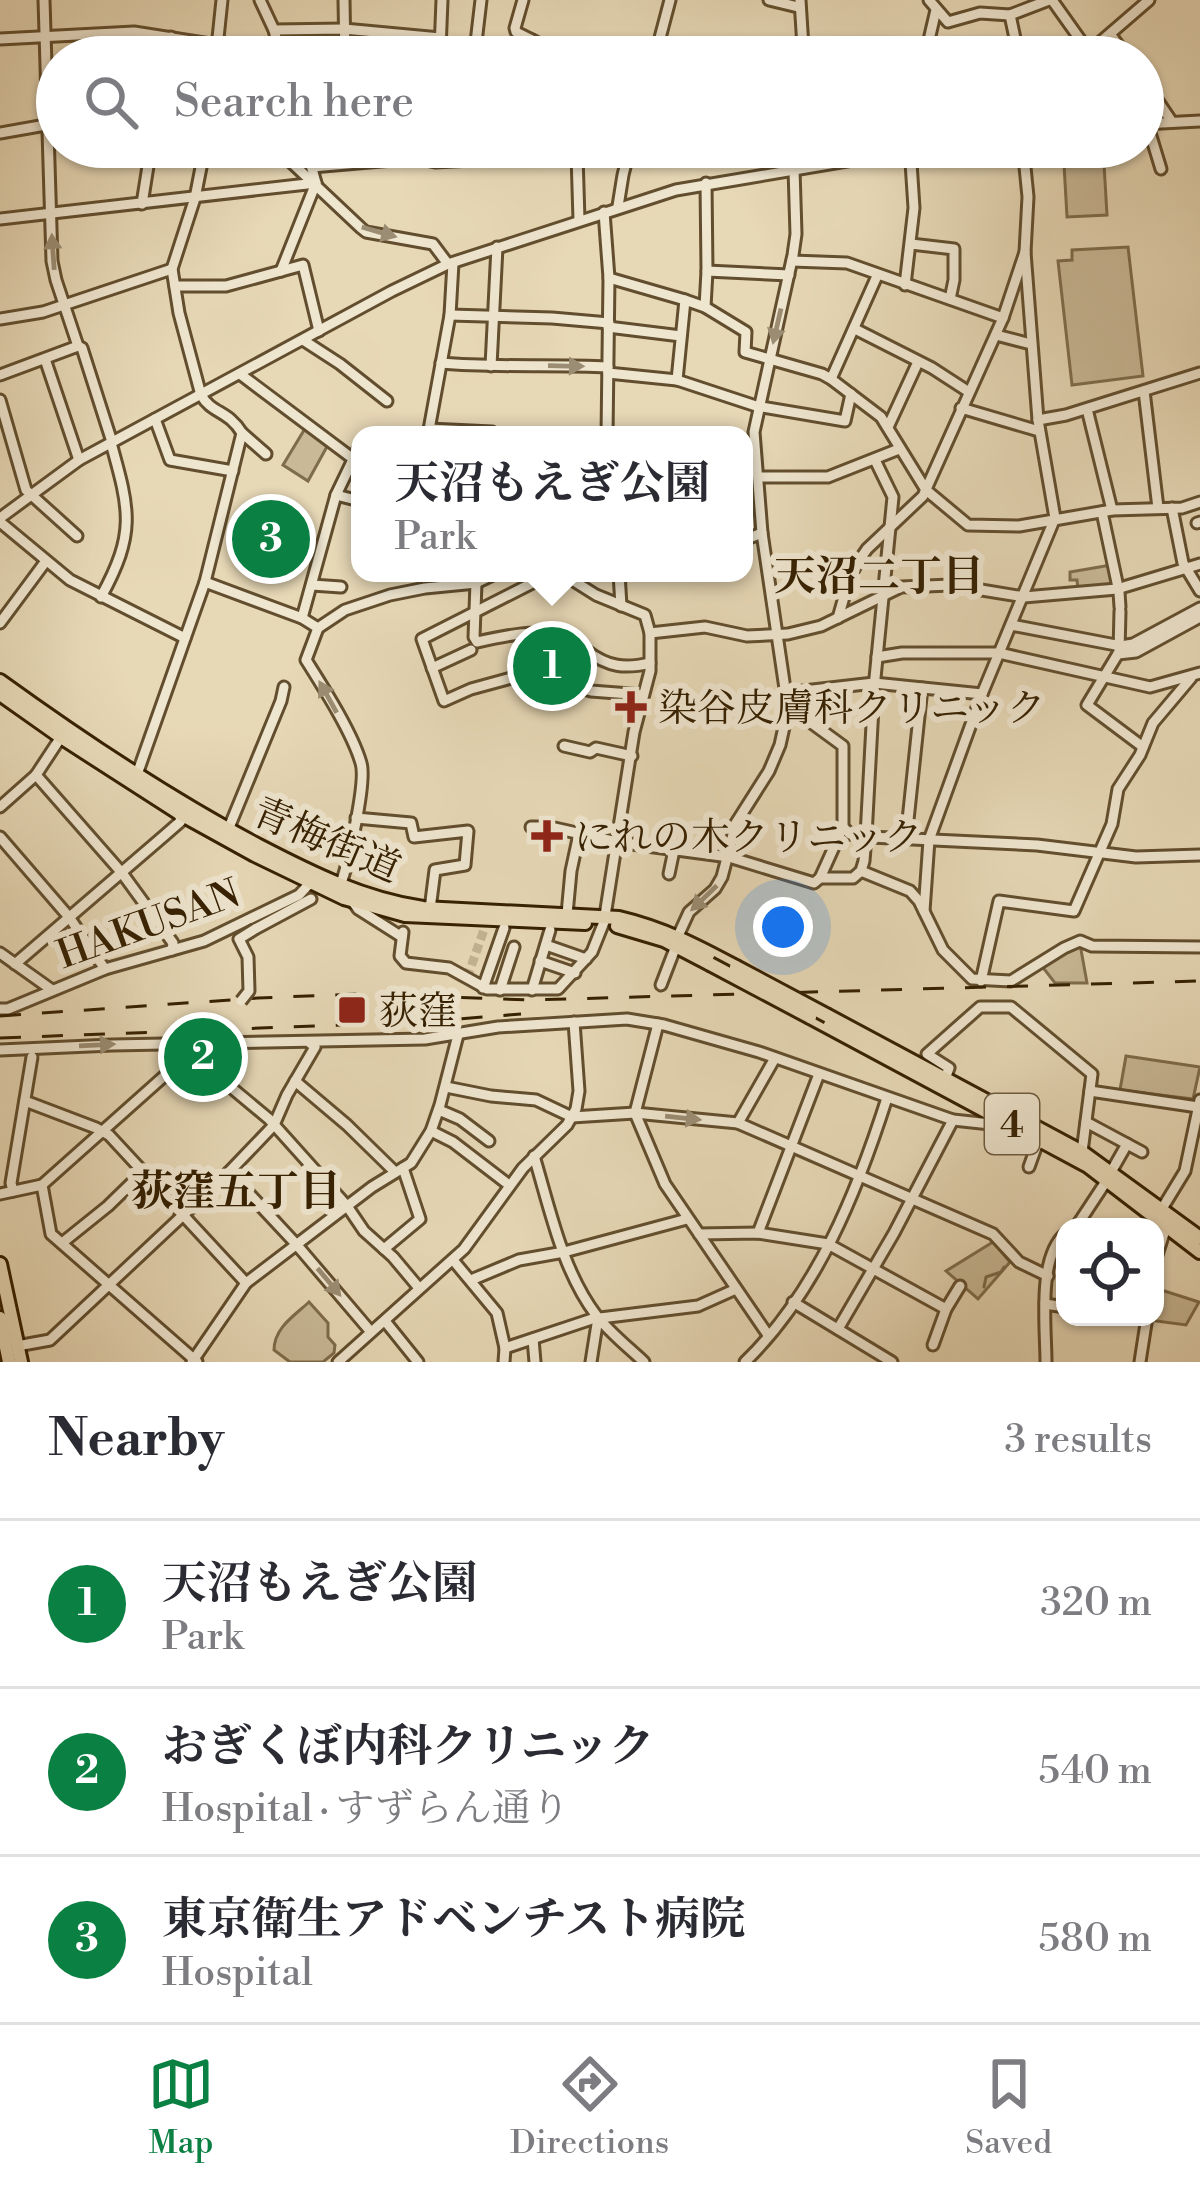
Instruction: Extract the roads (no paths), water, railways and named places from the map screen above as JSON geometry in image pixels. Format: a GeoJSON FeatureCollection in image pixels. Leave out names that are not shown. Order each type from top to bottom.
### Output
{"type":"FeatureCollection","features":[{"type":"Feature","properties":{"kind":"main road","name":"青梅街道"},"geometry":{"type":"LineString","coordinates":[[1,686],[179,813],[310,883],[405,916],[604,920]]}},
{"type":"Feature","properties":{"kind":"main road","name":"青梅街道"},"geometry":{"type":"LineString","coordinates":[[1,686],[61,737],[345,895],[430,909],[567,914],[650,925],[710,964],[985,1108]]}},
{"type":"Feature","properties":{"kind":"main road","name":"青梅街道"},"geometry":{"type":"LineString","coordinates":[[677,941],[736,967],[945,1079]]}},
{"type":"Feature","properties":{"kind":"main road","name":"4"},"geometry":{"type":"LineString","coordinates":[[945,1079],[985,1108],[1082,1152],[1161,1218]]}},
{"type":"Feature","properties":{"kind":"main road","name":"4"},"geometry":{"type":"LineString","coordinates":[[985,1108],[1109,1176]]}},
{"type":"Feature","properties":{"kind":"main road","name":"4"},"geometry":{"type":"LineString","coordinates":[[1164,1220],[1200,1238]]}},
{"type":"Feature","properties":{"kind":"main road","name":"4"},"geometry":{"type":"LineString","coordinates":[[1164,1221],[1200,1252]]}},
{"type":"Feature","properties":{"kind":"main road"},"geometry":{"type":"LineString","coordinates":[[0,1264],[8,1351]]}},
{"type":"Feature","properties":{"kind":"main road"},"geometry":{"type":"LineString","coordinates":[[0,1318],[8,1351],[21,1362]]}},
{"type":"Feature","properties":{"kind":"street"},"geometry":{"type":"LineString","coordinates":[[44,0],[45,36],[134,32],[164,36]]}},
{"type":"Feature","properties":{"kind":"street"},"geometry":{"type":"LineString","coordinates":[[218,36],[222,0]]}},
{"type":"Feature","properties":{"kind":"street"},"geometry":{"type":"LineString","coordinates":[[260,0],[276,36]]}},
{"type":"Feature","properties":{"kind":"street"},"geometry":{"type":"LineString","coordinates":[[344,0],[344,36]]}},
{"type":"Feature","properties":{"kind":"street"},"geometry":{"type":"LineString","coordinates":[[440,36],[442,0]]}},
{"type":"Feature","properties":{"kind":"street"},"geometry":{"type":"LineString","coordinates":[[477,36],[481,0]]}},
{"type":"Feature","properties":{"kind":"street"},"geometry":{"type":"LineString","coordinates":[[524,0],[514,28],[524,36]]}},
{"type":"Feature","properties":{"kind":"street"},"geometry":{"type":"LineString","coordinates":[[661,36],[670,0]]}},
{"type":"Feature","properties":{"kind":"street"},"geometry":{"type":"LineString","coordinates":[[770,0],[799,3],[802,36]]}},
{"type":"Feature","properties":{"kind":"street"},"geometry":{"type":"LineString","coordinates":[[980,0],[980,13]]}},
{"type":"Feature","properties":{"kind":"street"},"geometry":{"type":"LineString","coordinates":[[933,5],[948,22],[980,13],[1010,15],[1051,0],[1074,36]]}},
{"type":"Feature","properties":{"kind":"street"},"geometry":{"type":"LineString","coordinates":[[1108,36],[1149,0]]}},
{"type":"Feature","properties":{"kind":"street"},"geometry":{"type":"LineString","coordinates":[[928,36],[933,5]]}},
{"type":"Feature","properties":{"kind":"street"},"geometry":{"type":"LineString","coordinates":[[1010,15],[1014,36]]}},
{"type":"Feature","properties":{"kind":"street"},"geometry":{"type":"LineString","coordinates":[[274,30],[344,29],[419,36]]}},
{"type":"Feature","properties":{"kind":"street"},"geometry":{"type":"LineString","coordinates":[[0,39],[36,37]]}},
{"type":"Feature","properties":{"kind":"street"},"geometry":{"type":"LineString","coordinates":[[1164,110],[1172,122]]}},
{"type":"Feature","properties":{"kind":"street"},"geometry":{"type":"LineString","coordinates":[[1164,122],[1200,121]]}},
{"type":"Feature","properties":{"kind":"street"},"geometry":{"type":"LineString","coordinates":[[0,133],[36,127]]}},
{"type":"Feature","properties":{"kind":"street"},"geometry":{"type":"LineString","coordinates":[[52,168],[52,261],[124,494],[128,532],[121,559],[101,597]]}},
{"type":"Feature","properties":{"kind":"street"},"geometry":{"type":"LineString","coordinates":[[142,204],[148,168]]}},
{"type":"Feature","properties":{"kind":"street"},"geometry":{"type":"LineString","coordinates":[[201,168],[172,268],[179,313],[208,406],[227,414],[266,454]]}},
{"type":"Feature","properties":{"kind":"street"},"geometry":{"type":"LineString","coordinates":[[298,168],[366,232],[422,240],[440,250],[451,264],[450,315],[429,426]]}},
{"type":"Feature","properties":{"kind":"street"},"geometry":{"type":"LineString","coordinates":[[281,271],[316,183],[312,168]]}},
{"type":"Feature","properties":{"kind":"street"},"geometry":{"type":"LineString","coordinates":[[578,168],[580,220]]}},
{"type":"Feature","properties":{"kind":"street"},"geometry":{"type":"LineString","coordinates":[[618,206],[625,168]]}},
{"type":"Feature","properties":{"kind":"street"},"geometry":{"type":"LineString","coordinates":[[185,638],[70,580],[0,520],[79,460],[451,264],[618,206],[706,183],[798,168],[792,261],[754,432],[762,533],[787,699],[769,771],[736,823],[718,885],[689,912],[661,985]]}},
{"type":"Feature","properties":{"kind":"street"},"geometry":{"type":"LineString","coordinates":[[905,285],[914,208],[911,168]]}},
{"type":"Feature","properties":{"kind":"street"},"geometry":{"type":"LineString","coordinates":[[924,911],[929,840],[998,653],[1055,518],[1038,426],[1024,251],[1025,168]]}},
{"type":"Feature","properties":{"kind":"street"},"geometry":{"type":"LineString","coordinates":[[0,219],[316,183]]}},
{"type":"Feature","properties":{"kind":"street"},"geometry":{"type":"LineString","coordinates":[[705,307],[706,183]]}},
{"type":"Feature","properties":{"kind":"street"},"geometry":{"type":"LineString","coordinates":[[604,212],[609,278],[607,426]]}},
{"type":"Feature","properties":{"kind":"street"},"geometry":{"type":"LineString","coordinates":[[911,244],[954,249],[950,299]]}},
{"type":"Feature","properties":{"kind":"street"},"geometry":{"type":"LineString","coordinates":[[491,366],[497,247]]}},
{"type":"Feature","properties":{"kind":"street"},"geometry":{"type":"LineString","coordinates":[[837,619],[850,576],[867,549],[923,496],[1003,318],[1024,251]]}},
{"type":"Feature","properties":{"kind":"street"},"geometry":{"type":"LineString","coordinates":[[792,261],[847,263],[1003,318]]}},
{"type":"Feature","properties":{"kind":"street"},"geometry":{"type":"LineString","coordinates":[[175,286],[226,286],[303,265],[320,331]]}},
{"type":"Feature","properties":{"kind":"street"},"geometry":{"type":"LineString","coordinates":[[0,319],[43,312],[172,268]]}},
{"type":"Feature","properties":{"kind":"street"},"geometry":{"type":"LineString","coordinates":[[707,271],[789,275]]}},
{"type":"Feature","properties":{"kind":"street"},"geometry":{"type":"LineString","coordinates":[[831,379],[878,276]]}},
{"type":"Feature","properties":{"kind":"street"},"geometry":{"type":"LineString","coordinates":[[609,278],[705,307],[746,332],[745,352],[831,379],[880,417],[926,490],[968,525],[1019,526],[1200,502]]}},
{"type":"Feature","properties":{"kind":"street"},"geometry":{"type":"LineString","coordinates":[[677,380],[686,299]]}},
{"type":"Feature","properties":{"kind":"street"},"geometry":{"type":"LineString","coordinates":[[450,315],[609,325],[681,336]]}},
{"type":"Feature","properties":{"kind":"street"},"geometry":{"type":"LineString","coordinates":[[855,328],[969,392]]}},
{"type":"Feature","properties":{"kind":"street"},"geometry":{"type":"LineString","coordinates":[[996,334],[1031,344]]}},
{"type":"Feature","properties":{"kind":"street"},"geometry":{"type":"LineString","coordinates":[[303,340],[387,400]]}},
{"type":"Feature","properties":{"kind":"street"},"geometry":{"type":"LineString","coordinates":[[0,375],[78,346]]}},
{"type":"Feature","properties":{"kind":"street"},"geometry":{"type":"LineString","coordinates":[[45,359],[79,460]]}},
{"type":"Feature","properties":{"kind":"street"},"geometry":{"type":"LineString","coordinates":[[888,428],[918,362]]}},
{"type":"Feature","properties":{"kind":"street"},"geometry":{"type":"LineString","coordinates":[[441,363],[608,370],[677,380],[759,407],[845,421],[851,394]]}},
{"type":"Feature","properties":{"kind":"street"},"geometry":{"type":"LineString","coordinates":[[962,408],[1038,426],[1200,373]]}},
{"type":"Feature","properties":{"kind":"street"},"geometry":{"type":"LineString","coordinates":[[240,374],[351,457]]}},
{"type":"Feature","properties":{"kind":"street"},"geometry":{"type":"LineString","coordinates":[[1144,391],[1158,508]]}},
{"type":"Feature","properties":{"kind":"street"},"geometry":{"type":"LineString","coordinates":[[0,400],[26,490],[77,536]]}},
{"type":"Feature","properties":{"kind":"street"},"geometry":{"type":"LineString","coordinates":[[1087,409],[1120,609],[1119,650],[1087,705],[1142,747]]}},
{"type":"Feature","properties":{"kind":"street"},"geometry":{"type":"LineString","coordinates":[[155,419],[170,460],[233,471]]}},
{"type":"Feature","properties":{"kind":"street"},"geometry":{"type":"LineString","coordinates":[[137,780],[205,582],[242,433]]}},
{"type":"Feature","properties":{"kind":"street"},"geometry":{"type":"LineString","coordinates":[[759,477],[828,477],[899,448]]}},
{"type":"Feature","properties":{"kind":"street"},"geometry":{"type":"LineString","coordinates":[[820,878],[853,878],[861,871],[866,836],[874,683],[893,492],[875,460]]}},
{"type":"Feature","properties":{"kind":"street"},"geometry":{"type":"LineString","coordinates":[[302,618],[336,495],[351,471]]}},
{"type":"Feature","properties":{"kind":"street"},"geometry":{"type":"LineString","coordinates":[[336,495],[351,499]]}},
{"type":"Feature","properties":{"kind":"street"},"geometry":{"type":"LineString","coordinates":[[1172,508],[1183,563],[1200,591]]}},
{"type":"Feature","properties":{"kind":"street"},"geometry":{"type":"LineString","coordinates":[[753,536],[762,533]]}},
{"type":"Feature","properties":{"kind":"street"},"geometry":{"type":"LineString","coordinates":[[0,623],[46,561]]}},
{"type":"Feature","properties":{"kind":"street"},"geometry":{"type":"LineString","coordinates":[[650,633],[705,627],[747,636],[777,635],[806,631],[837,619],[901,587],[936,584],[1024,597],[1117,589],[1200,564]]}},
{"type":"Feature","properties":{"kind":"street"},"geometry":{"type":"LineString","coordinates":[[205,582],[302,618],[318,634]]}},
{"type":"Feature","properties":{"kind":"street"},"geometry":{"type":"LineString","coordinates":[[539,582],[422,639],[444,700],[514,677],[643,695]]}},
{"type":"Feature","properties":{"kind":"street"},"geometry":{"type":"LineString","coordinates":[[574,582],[645,615],[650,633],[650,663],[604,920],[592,952],[558,989],[483,988],[449,968],[406,964],[400,956],[402,934],[358,909],[345,895],[363,766],[306,660],[318,634],[345,610],[425,588],[476,583],[477,642],[505,634],[555,634],[614,666],[650,663]]}},
{"type":"Feature","properties":{"kind":"street"},"geometry":{"type":"LineString","coordinates":[[620,582],[621,606]]}},
{"type":"Feature","properties":{"kind":"street"},"geometry":{"type":"LineString","coordinates":[[312,585],[341,587]]}},
{"type":"Feature","properties":{"kind":"street"},"geometry":{"type":"LineString","coordinates":[[1011,625],[1136,652],[1200,613]]}},
{"type":"Feature","properties":{"kind":"street"},"geometry":{"type":"LineString","coordinates":[[432,668],[471,650]]}},
{"type":"Feature","properties":{"kind":"street"},"geometry":{"type":"LineString","coordinates":[[877,657],[998,653],[1150,687],[1196,675]]}},
{"type":"Feature","properties":{"kind":"street"},"geometry":{"type":"LineString","coordinates":[[981,981],[999,902],[1074,911],[1101,854],[1118,789],[1153,723],[1196,675]]}},
{"type":"Feature","properties":{"kind":"street"},"geometry":{"type":"LineString","coordinates":[[787,699],[874,683],[982,694]]}},
{"type":"Feature","properties":{"kind":"street"},"geometry":{"type":"LineString","coordinates":[[228,830],[284,687]]}},
{"type":"Feature","properties":{"kind":"street"},"geometry":{"type":"LineString","coordinates":[[906,839],[922,688]]}},
{"type":"Feature","properties":{"kind":"street"},"geometry":{"type":"LineString","coordinates":[[531,827],[729,857],[814,883],[843,827],[843,746],[787,699]]}},
{"type":"Feature","properties":{"kind":"street"},"geometry":{"type":"LineString","coordinates":[[0,807],[36,775],[61,737]]}},
{"type":"Feature","properties":{"kind":"street"},"geometry":{"type":"LineString","coordinates":[[564,746],[632,756]]}},
{"type":"Feature","properties":{"kind":"street"},"geometry":{"type":"LineString","coordinates":[[36,775],[122,873],[173,943],[172,950]]}},
{"type":"Feature","properties":{"kind":"street"},"geometry":{"type":"LineString","coordinates":[[15,964],[181,821],[179,813]]}},
{"type":"Feature","properties":{"kind":"street"},"geometry":{"type":"LineString","coordinates":[[356,818],[411,823],[414,837],[468,831],[466,865],[436,870],[430,909]]}},
{"type":"Feature","properties":{"kind":"street"},"geometry":{"type":"LineString","coordinates":[[843,827],[850,834],[866,836],[1037,845],[1136,857],[1200,855]]}},
{"type":"Feature","properties":{"kind":"street"},"geometry":{"type":"LineString","coordinates":[[567,914],[579,834]]}},
{"type":"Feature","properties":{"kind":"street"},"geometry":{"type":"LineString","coordinates":[[0,837],[69,917],[105,969]]}},
{"type":"Feature","properties":{"kind":"street"},"geometry":{"type":"LineString","coordinates":[[669,874],[674,850]]}},
{"type":"Feature","properties":{"kind":"street"},"geometry":{"type":"LineString","coordinates":[[861,871],[910,891],[943,950],[972,979],[1011,981],[1080,941],[1092,946],[1200,947]]}},
{"type":"Feature","properties":{"kind":"street","name":"HAKUSAN"},"geometry":{"type":"LineString","coordinates":[[0,1009],[105,969],[204,941],[305,897],[310,883]]}},
{"type":"Feature","properties":{"kind":"street"},"geometry":{"type":"LineString","coordinates":[[242,1001],[253,982],[240,936],[270,916],[271,920],[294,912],[305,897]]}},
{"type":"Feature","properties":{"kind":"street"},"geometry":{"type":"LineString","coordinates":[[483,988],[504,928]]}},
{"type":"Feature","properties":{"kind":"street"},"geometry":{"type":"LineString","coordinates":[[532,990],[550,929]]}},
{"type":"Feature","properties":{"kind":"street"},"geometry":{"type":"LineString","coordinates":[[546,945],[586,958]]}},
{"type":"Feature","properties":{"kind":"street"},"geometry":{"type":"LineString","coordinates":[[500,990],[514,947]]}},
{"type":"Feature","properties":{"kind":"street"},"geometry":{"type":"LineString","coordinates":[[0,953],[52,990]]}},
{"type":"Feature","properties":{"kind":"street"},"geometry":{"type":"LineString","coordinates":[[540,961],[575,973]]}},
{"type":"Feature","properties":{"kind":"street"},"geometry":{"type":"LineString","coordinates":[[1011,981],[1011,1006]]}},
{"type":"Feature","properties":{"kind":"street"},"geometry":{"type":"LineString","coordinates":[[945,1079],[949,1068],[927,1054],[980,1007],[1011,1006],[1092,1074],[1082,1152]]}},
{"type":"Feature","properties":{"kind":"street"},"geometry":{"type":"LineString","coordinates":[[0,1050],[310,1043],[627,1019],[775,1058],[953,1120],[1021,1124]]}},
{"type":"Feature","properties":{"kind":"street"},"geometry":{"type":"LineString","coordinates":[[338,1362],[464,1249],[509,1185],[572,1117],[579,1091],[574,1022]]}},
{"type":"Feature","properties":{"kind":"street"},"geometry":{"type":"LineString","coordinates":[[658,1024],[634,1112],[665,1184],[768,1334]]}},
{"type":"Feature","properties":{"kind":"street"},"geometry":{"type":"LineString","coordinates":[[42,1185],[51,1234],[194,1361],[246,1283],[346,1206],[412,1163],[439,1110],[458,1035]]}},
{"type":"Feature","properties":{"kind":"street"},"geometry":{"type":"LineString","coordinates":[[8,1351],[50,1340],[229,1172],[274,1125],[316,1047],[310,1043]]}},
{"type":"Feature","properties":{"kind":"street"},"geometry":{"type":"LineString","coordinates":[[0,1194],[42,1185],[187,1057],[194,1044]]}},
{"type":"Feature","properties":{"kind":"street"},"geometry":{"type":"LineString","coordinates":[[13,1191],[32,1057]]}},
{"type":"Feature","properties":{"kind":"street"},"geometry":{"type":"LineString","coordinates":[[187,1057],[197,1059],[274,1125],[419,1288]]}},
{"type":"Feature","properties":{"kind":"street"},"geometry":{"type":"LineString","coordinates":[[738,1123],[775,1058]]}},
{"type":"Feature","properties":{"kind":"street"},"geometry":{"type":"LineString","coordinates":[[758,1233],[819,1074]]}},
{"type":"Feature","properties":{"kind":"street"},"geometry":{"type":"LineString","coordinates":[[295,1081],[399,1170],[420,1220],[384,1249]]}},
{"type":"Feature","properties":{"kind":"street"},"geometry":{"type":"LineString","coordinates":[[446,1087],[536,1100],[572,1117],[634,1112],[738,1123],[993,1234],[1019,1262],[1048,1276]]}},
{"type":"Feature","properties":{"kind":"street"},"geometry":{"type":"LineString","coordinates":[[1090,1091],[1199,1104],[1194,1159],[1161,1218]]}},
{"type":"Feature","properties":{"kind":"street"},"geometry":{"type":"LineString","coordinates":[[752,1359],[828,1244],[861,1177],[887,1098]]}},
{"type":"Feature","properties":{"kind":"street"},"geometry":{"type":"LineString","coordinates":[[25,1101],[99,1130],[246,1283]]}},
{"type":"Feature","properties":{"kind":"street"},"geometry":{"type":"LineString","coordinates":[[976,1124],[985,1108]]}},
{"type":"Feature","properties":{"kind":"street"},"geometry":{"type":"LineString","coordinates":[[976,1124],[985,1108]]}},
{"type":"Feature","properties":{"kind":"street"},"geometry":{"type":"LineString","coordinates":[[439,1110],[460,1118],[489,1141]]}},
{"type":"Feature","properties":{"kind":"street"},"geometry":{"type":"LineString","coordinates":[[838,1329],[953,1120]]}},
{"type":"Feature","properties":{"kind":"street"},"geometry":{"type":"LineString","coordinates":[[1086,1122],[1142,1152]]}},
{"type":"Feature","properties":{"kind":"street"},"geometry":{"type":"LineString","coordinates":[[564,1128],[569,1142]]}},
{"type":"Feature","properties":{"kind":"street"},"geometry":{"type":"LineString","coordinates":[[431,1131],[509,1185]]}},
{"type":"Feature","properties":{"kind":"street"},"geometry":{"type":"LineString","coordinates":[[1029,1167],[1039,1139]]}},
{"type":"Feature","properties":{"kind":"street"},"geometry":{"type":"LineString","coordinates":[[1085,1218],[1126,1144]]}},
{"type":"Feature","properties":{"kind":"street"},"geometry":{"type":"LineString","coordinates":[[534,1156],[577,1282],[598,1318],[644,1362]]}},
{"type":"Feature","properties":{"kind":"street"},"geometry":{"type":"LineString","coordinates":[[62,1243],[142,1172]]}},
{"type":"Feature","properties":{"kind":"street"},"geometry":{"type":"LineString","coordinates":[[229,1172],[371,1332]]}},
{"type":"Feature","properties":{"kind":"street"},"geometry":{"type":"LineString","coordinates":[[474,1284],[507,1264],[687,1219]]}},
{"type":"Feature","properties":{"kind":"street"},"geometry":{"type":"LineString","coordinates":[[699,1234],[758,1233],[828,1244],[946,1310]]}},
{"type":"Feature","properties":{"kind":"street"},"geometry":{"type":"LineString","coordinates":[[994,1240],[1015,1263]]}},
{"type":"Feature","properties":{"kind":"street"},"geometry":{"type":"LineString","coordinates":[[1046,1362],[1045,1304],[1056,1245]]}},
{"type":"Feature","properties":{"kind":"street"},"geometry":{"type":"LineString","coordinates":[[1052,1256],[1056,1257]]}},
{"type":"Feature","properties":{"kind":"street"},"geometry":{"type":"LineString","coordinates":[[453,1260],[497,1312],[504,1355]]}},
{"type":"Feature","properties":{"kind":"street"},"geometry":{"type":"LineString","coordinates":[[934,1345],[960,1286]]}},
{"type":"Feature","properties":{"kind":"street"},"geometry":{"type":"LineString","coordinates":[[493,1362],[533,1339],[598,1318],[698,1306],[736,1289]]}},
{"type":"Feature","properties":{"kind":"street"},"geometry":{"type":"LineString","coordinates":[[793,1302],[892,1362]]}},
{"type":"Feature","properties":{"kind":"street"},"geometry":{"type":"LineString","coordinates":[[1045,1304],[1056,1306]]}},
{"type":"Feature","properties":{"kind":"street"},"geometry":{"type":"LineString","coordinates":[[591,1362],[598,1318]]}},
{"type":"Feature","properties":{"kind":"street"},"geometry":{"type":"LineString","coordinates":[[385,1321],[418,1362]]}},
{"type":"Feature","properties":{"kind":"street"},"geometry":{"type":"LineString","coordinates":[[1140,1362],[1146,1326]]}},
{"type":"Feature","properties":{"kind":"street"},"geometry":{"type":"LineString","coordinates":[[533,1339],[535,1362]]}},
{"type":"Feature","properties":{"kind":"waterway"},"geometry":{"type":"LineString","coordinates":[[984,1287],[986,1277],[1004,1267]]}},
{"type":"Feature","properties":{"kind":"tunnel"},"geometry":{"type":"LineString","coordinates":[[467,978],[485,927]]}},
{"type":"Feature","properties":{"kind":"railway"},"geometry":{"type":"LineString","coordinates":[[0,1016],[357,994],[531,1000],[1200,981]]}},
{"type":"Feature","properties":{"kind":"railway"},"geometry":{"type":"LineString","coordinates":[[0,1038],[521,1014]]}},
{"type":"Feature","properties":{"kind":"place","name":"東京衛生アドベンチスト病院"},"geometry":{"type":"Point","coordinates":[271,539]}},
{"type":"Feature","properties":{"kind":"place","name":"天沼もえぎ公園"},"geometry":{"type":"Point","coordinates":[552,666]}},
{"type":"Feature","properties":{"kind":"place","name":"染谷皮膚科クリニック"},"geometry":{"type":"Point","coordinates":[631,707]}},
{"type":"Feature","properties":{"kind":"place","name":"にれの木クリニック"},"geometry":{"type":"Point","coordinates":[547,836]}},
{"type":"Feature","properties":{"kind":"place","name":"荻窪"},"geometry":{"type":"Point","coordinates":[352,1010]}},
{"type":"Feature","properties":{"kind":"place","name":"おぎくぼ内科クリニック"},"geometry":{"type":"Point","coordinates":[203,1057]}},
{"type":"Feature","properties":{"kind":"district","name":"天沼二丁目"},"geometry":{"type":"Point","coordinates":[879,575]}},
{"type":"Feature","properties":{"kind":"district","name":"荻窪五丁目"},"geometry":{"type":"Point","coordinates":[236,1190]}}]}
